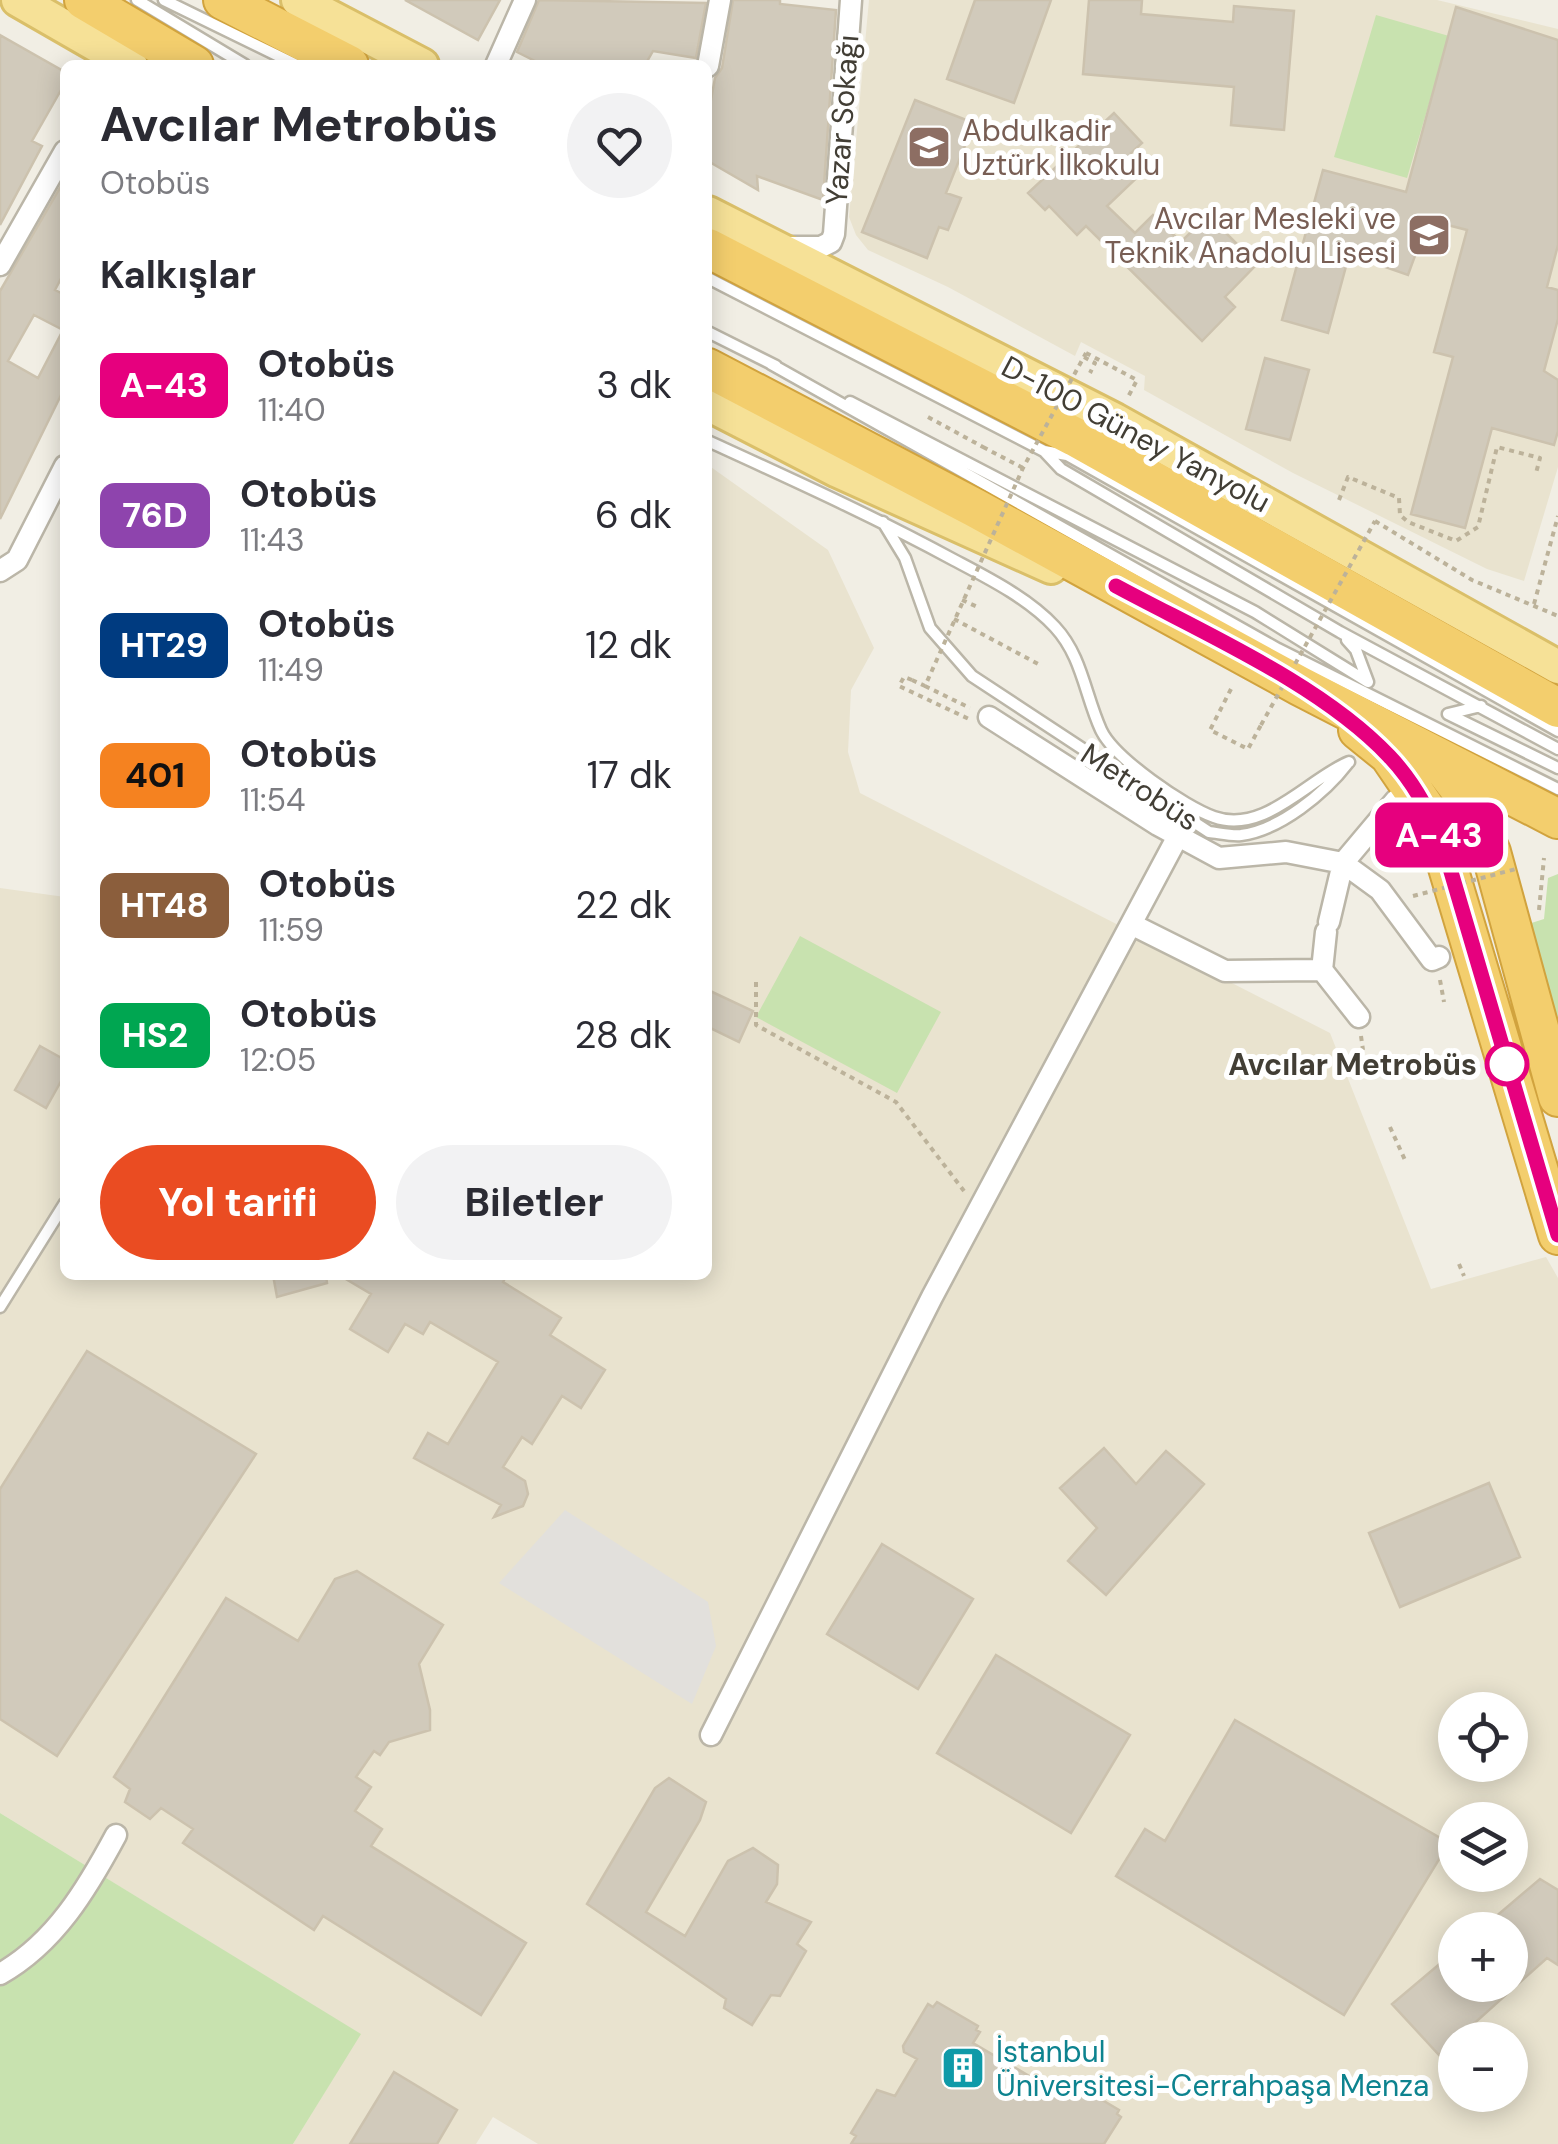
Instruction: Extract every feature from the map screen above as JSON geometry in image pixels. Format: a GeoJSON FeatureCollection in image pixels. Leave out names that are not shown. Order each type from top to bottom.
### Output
{"type":"FeatureCollection","features":[{"type":"Feature","properties":{"kind":"highway"},"geometry":{"type":"LineString","coordinates":[[84,0],[186,60]]}},
{"type":"Feature","properties":{"kind":"highway"},"geometry":{"type":"LineString","coordinates":[[223,0],[340,60]]}},
{"type":"Feature","properties":{"kind":"highway"},"geometry":{"type":"LineString","coordinates":[[712,250],[1076,437],[1558,708]]}},
{"type":"Feature","properties":{"kind":"highway"},"geometry":{"type":"LineString","coordinates":[[712,370],[1300,686],[1558,819]]}},
{"type":"Feature","properties":{"kind":"highway"},"geometry":{"type":"LineString","coordinates":[[1300,686],[1389,755],[1434,821],[1468,925],[1539,1114]]}},
{"type":"Feature","properties":{"kind":"highway"},"geometry":{"type":"LineString","coordinates":[[1431,752],[1481,824],[1539,1114],[1558,1235]]}},
{"type":"Feature","properties":{"kind":"main road"},"geometry":{"type":"LineString","coordinates":[[18,0],[118,60]]}},
{"type":"Feature","properties":{"kind":"main road"},"geometry":{"type":"LineString","coordinates":[[303,1],[413,60]]}},
{"type":"Feature","properties":{"kind":"main road","name":"D-100 Güney Yanyolu"},"geometry":{"type":"LineString","coordinates":[[712,216],[1163,446],[1558,667]]}},
{"type":"Feature","properties":{"kind":"main road"},"geometry":{"type":"LineString","coordinates":[[712,406],[965,529],[1054,568],[1116,586]]}},
{"type":"Feature","properties":{"kind":"main road"},"geometry":{"type":"LineString","coordinates":[[1491,632],[1558,649]]}},
{"type":"Feature","properties":{"kind":"street"},"geometry":{"type":"LineString","coordinates":[[498,60],[525,0]]}},
{"type":"Feature","properties":{"kind":"street"},"geometry":{"type":"LineString","coordinates":[[709,60],[720,0]]}},
{"type":"Feature","properties":{"kind":"street","name":"Yazar Sokağı"},"geometry":{"type":"LineString","coordinates":[[774,246],[821,247],[832,242],[851,0]]}},
{"type":"Feature","properties":{"kind":"street"},"geometry":{"type":"LineString","coordinates":[[0,266],[60,159]]}},
{"type":"Feature","properties":{"kind":"street"},"geometry":{"type":"LineString","coordinates":[[0,571],[17,560],[60,476]]}},
{"type":"Feature","properties":{"kind":"street"},"geometry":{"type":"LineString","coordinates":[[989,717],[1219,858],[1286,852],[1343,863],[1380,890],[1432,960],[1439,956]]}},
{"type":"Feature","properties":{"kind":"street"},"geometry":{"type":"LineString","coordinates":[[1360,1017],[1322,970],[1328,927],[1343,863],[1396,800]]}},
{"type":"Feature","properties":{"kind":"street"},"geometry":{"type":"LineString","coordinates":[[710,1735],[978,1210],[1178,836]]}},
{"type":"Feature","properties":{"kind":"street"},"geometry":{"type":"LineString","coordinates":[[1131,924],[1225,971],[1322,970]]}},
{"type":"Feature","properties":{"kind":"street"},"geometry":{"type":"LineString","coordinates":[[0,1974],[23,1961],[83,1896],[116,1834]]}},
{"type":"Feature","properties":{"kind":"lane"},"geometry":{"type":"LineString","coordinates":[[137,0],[237,60]]}},
{"type":"Feature","properties":{"kind":"lane"},"geometry":{"type":"LineString","coordinates":[[164,0],[287,60]]}},
{"type":"Feature","properties":{"kind":"lane"},"geometry":{"type":"LineString","coordinates":[[712,280],[1044,451],[1067,455],[1558,732]]}},
{"type":"Feature","properties":{"kind":"lane"},"geometry":{"type":"LineString","coordinates":[[712,334],[876,414],[1254,612],[1368,682],[1356,650],[1340,632]]}},
{"type":"Feature","properties":{"kind":"lane"},"geometry":{"type":"LineString","coordinates":[[771,364],[1278,650],[1558,789]]}},
{"type":"Feature","properties":{"kind":"lane","name":"Metrobüs"},"geometry":{"type":"LineString","coordinates":[[712,443],[882,521],[999,584],[1054,626],[1074,654],[1102,733],[1122,756],[1213,817],[1236,822],[1263,814],[1350,762],[1334,782],[1269,828],[1239,836],[1209,832],[972,676],[930,628],[905,558],[882,521]]}},
{"type":"Feature","properties":{"kind":"lane"},"geometry":{"type":"LineString","coordinates":[[1044,451],[1060,469],[1340,632],[1558,748]]}},
{"type":"Feature","properties":{"kind":"lane"},"geometry":{"type":"LineString","coordinates":[[1481,706],[1448,714],[1558,768]]}},
{"type":"Feature","properties":{"kind":"lane"},"geometry":{"type":"LineString","coordinates":[[0,1307],[60,1211]]}},
{"type":"Feature","properties":{"kind":"path"},"geometry":{"type":"LineString","coordinates":[[1085,355],[1095,363],[1090,372]]}},
{"type":"Feature","properties":{"kind":"path"},"geometry":{"type":"LineString","coordinates":[[1085,355],[1137,380]]}},
{"type":"Feature","properties":{"kind":"path"},"geometry":{"type":"LineString","coordinates":[[926,686],[1023,468],[1085,355]]}},
{"type":"Feature","properties":{"kind":"path"},"geometry":{"type":"LineString","coordinates":[[928,417],[980,449],[1023,468]]}},
{"type":"Feature","properties":{"kind":"path"},"geometry":{"type":"LineString","coordinates":[[1339,500],[1348,477],[1399,498],[1400,515],[1408,522],[1456,541],[1478,527],[1496,448],[1540,458],[1536,472]]}},
{"type":"Feature","properties":{"kind":"path"},"geometry":{"type":"LineString","coordinates":[[1534,604],[1558,516]]}},
{"type":"Feature","properties":{"kind":"path"},"geometry":{"type":"LineString","coordinates":[[1232,688],[1210,730],[1248,749],[1375,521],[1472,580],[1558,616]]}},
{"type":"Feature","properties":{"kind":"path"},"geometry":{"type":"LineString","coordinates":[[962,600],[980,608]]}},
{"type":"Feature","properties":{"kind":"path"},"geometry":{"type":"LineString","coordinates":[[954,618],[1040,665]]}},
{"type":"Feature","properties":{"kind":"path"},"geometry":{"type":"LineString","coordinates":[[904,676],[926,686],[989,717],[983,726],[899,686],[904,676]]}},
{"type":"Feature","properties":{"kind":"path"},"geometry":{"type":"LineString","coordinates":[[1538,918],[1544,858]]}},
{"type":"Feature","properties":{"kind":"path"},"geometry":{"type":"LineString","coordinates":[[1413,896],[1516,869]]}},
{"type":"Feature","properties":{"kind":"path"},"geometry":{"type":"LineString","coordinates":[[756,982],[756,1025],[896,1102],[978,1210]]}},
{"type":"Feature","properties":{"kind":"path"},"geometry":{"type":"LineString","coordinates":[[1390,1127],[1404,1160]]}},
{"type":"Feature","properties":{"kind":"path"},"geometry":{"type":"LineString","coordinates":[[1459,1264],[1464,1276]]}},
{"type":"Feature","properties":{"kind":"shaded area"},"geometry":{"type":"Polygon","coordinates":[[[869,0],[1437,0],[1558,29],[1558,467],[1524,581],[1487,569],[1293,473],[1144,390],[1145,376],[1081,342],[1075,356],[948,287],[868,250],[849,217],[869,0]]]}},
{"type":"Feature","properties":{"kind":"shaded area"},"geometry":{"type":"Polygon","coordinates":[[[712,468],[828,550],[874,648],[851,690],[848,752],[860,793],[1330,1033],[1431,1289],[1546,1257],[1558,1278],[1558,2144],[538,2144],[493,2117],[476,2144],[293,2144],[360,2034],[0,1813],[0,888],[60,896],[60,1280],[712,1280],[712,468]]]}},
{"type":"Feature","properties":{"kind":"shaded area"},"geometry":{"type":"Polygon","coordinates":[[[565,1510],[708,1602],[716,1646],[692,1704],[499,1583],[565,1510]]]}},
{"type":"Feature","properties":{"kind":"green space"},"geometry":{"type":"Polygon","coordinates":[[[1376,15],[1449,36],[1407,178],[1334,157],[1376,15]]]}},
{"type":"Feature","properties":{"kind":"green space"},"geometry":{"type":"Polygon","coordinates":[[[1558,874],[1558,1048],[1525,925],[1544,919],[1548,878],[1558,874]]]}},
{"type":"Feature","properties":{"kind":"green space"},"geometry":{"type":"Polygon","coordinates":[[[800,936],[941,1012],[897,1093],[756,1017],[800,936]]]}},
{"type":"Feature","properties":{"kind":"green space"},"geometry":{"type":"Polygon","coordinates":[[[0,1813],[361,2034],[293,2144],[0,2144],[0,1813]]]}},
{"type":"Feature","properties":{"kind":"building"},"geometry":{"type":"Polygon","coordinates":[[[405,0],[500,0],[478,40],[405,0]]]}},
{"type":"Feature","properties":{"kind":"building"},"geometry":{"type":"Polygon","coordinates":[[[539,0],[706,3],[696,58],[653,51],[648,60],[533,60],[517,52],[539,0]]]}},
{"type":"Feature","properties":{"kind":"building"},"geometry":{"type":"Polygon","coordinates":[[[733,0],[780,0],[780,4],[836,10],[823,200],[757,176],[758,190],[712,163],[712,94],[722,68],[733,0]]]}},
{"type":"Feature","properties":{"kind":"building"},"geometry":{"type":"Polygon","coordinates":[[[975,0],[1051,0],[1014,103],[947,79],[975,0]]]}},
{"type":"Feature","properties":{"kind":"building"},"geometry":{"type":"Polygon","coordinates":[[[1089,0],[1142,0],[1141,14],[1233,22],[1234,6],[1294,11],[1284,130],[1231,125],[1234,87],[1083,74],[1089,0]]]}},
{"type":"Feature","properties":{"kind":"building"},"geometry":{"type":"Polygon","coordinates":[[[1456,7],[1558,40],[1558,245],[1547,287],[1558,290],[1558,319],[1544,371],[1558,380],[1558,431],[1554,445],[1492,428],[1465,528],[1411,514],[1453,357],[1434,352],[1467,230],[1428,220],[1408,275],[1368,261],[1367,264],[1348,259],[1328,333],[1282,320],[1323,170],[1406,192],[1456,7]]]}},
{"type":"Feature","properties":{"kind":"building"},"geometry":{"type":"Polygon","coordinates":[[[0,35],[60,69],[60,92],[32,141],[42,146],[0,225],[0,35]]]}},
{"type":"Feature","properties":{"kind":"building","name":"Abdulkadir Uztürk İlkokulu"},"geometry":{"type":"Polygon","coordinates":[[[915,100],[974,123],[946,193],[961,198],[948,230],[939,227],[927,258],[862,232],[915,100]]]}},
{"type":"Feature","properties":{"kind":"building"},"geometry":{"type":"Polygon","coordinates":[[[1114,113],[1142,143],[1131,153],[1146,169],[1107,206],[1135,233],[1153,215],[1181,242],[1208,215],[1257,264],[1225,297],[1235,307],[1202,341],[1086,226],[1077,235],[1049,206],[1045,210],[1028,193],[1114,113]]]}},
{"type":"Feature","properties":{"kind":"building"},"geometry":{"type":"Polygon","coordinates":[[[60,188],[60,280],[55,290],[60,292],[60,328],[34,315],[8,361],[38,378],[60,336],[60,397],[0,519],[0,291],[60,188]]]}},
{"type":"Feature","properties":{"kind":"building"},"geometry":{"type":"Polygon","coordinates":[[[1265,358],[1309,370],[1290,440],[1246,429],[1265,358]]]}},
{"type":"Feature","properties":{"kind":"building"},"geometry":{"type":"Polygon","coordinates":[[[712,992],[753,1011],[739,1042],[712,1029],[712,992]]]}},
{"type":"Feature","properties":{"kind":"building"},"geometry":{"type":"Polygon","coordinates":[[[40,1046],[60,1057],[60,1083],[46,1108],[15,1090],[40,1046]]]}},
{"type":"Feature","properties":{"kind":"building"},"geometry":{"type":"Polygon","coordinates":[[[274,1280],[327,1280],[327,1283],[277,1297],[274,1280]]]}},
{"type":"Feature","properties":{"kind":"building"},"geometry":{"type":"Polygon","coordinates":[[[347,1280],[504,1280],[561,1318],[550,1335],[605,1370],[581,1408],[562,1396],[532,1444],[522,1437],[503,1467],[525,1481],[528,1494],[523,1506],[494,1517],[501,1505],[414,1458],[428,1433],[448,1444],[498,1362],[430,1322],[423,1334],[405,1324],[388,1352],[350,1329],[371,1294],[347,1280]]]}},
{"type":"Feature","properties":{"kind":"building"},"geometry":{"type":"Polygon","coordinates":[[[87,1351],[256,1454],[57,1756],[0,1719],[0,1489],[87,1351]]]}},
{"type":"Feature","properties":{"kind":"building"},"geometry":{"type":"Polygon","coordinates":[[[1104,1448],[1136,1484],[1166,1451],[1204,1484],[1106,1595],[1068,1561],[1097,1528],[1060,1488],[1104,1448]]]}},
{"type":"Feature","properties":{"kind":"building"},"geometry":{"type":"Polygon","coordinates":[[[1489,1483],[1520,1557],[1400,1607],[1369,1533],[1489,1483]]]}},
{"type":"Feature","properties":{"kind":"building"},"geometry":{"type":"Polygon","coordinates":[[[882,1544],[973,1599],[918,1689],[827,1634],[882,1544]]]}},
{"type":"Feature","properties":{"kind":"building"},"geometry":{"type":"Polygon","coordinates":[[[357,1571],[443,1625],[419,1664],[430,1710],[430,1730],[389,1742],[380,1755],[374,1751],[356,1777],[371,1787],[355,1811],[382,1829],[371,1846],[526,1943],[481,2015],[323,1916],[314,1930],[183,1843],[193,1829],[161,1808],[150,1819],[125,1802],[130,1789],[114,1777],[226,1598],[298,1641],[335,1579],[357,1571]]]}},
{"type":"Feature","properties":{"kind":"building"},"geometry":{"type":"Polygon","coordinates":[[[996,1655],[1130,1735],[1071,1833],[937,1753],[996,1655]]]}},
{"type":"Feature","properties":{"kind":"building"},"geometry":{"type":"Polygon","coordinates":[[[1235,1720],[1438,1837],[1438,1861],[1344,2015],[1116,1876],[1145,1829],[1165,1841],[1235,1720]]]}},
{"type":"Feature","properties":{"kind":"building"},"geometry":{"type":"Polygon","coordinates":[[[669,1778],[706,1802],[700,1820],[646,1912],[685,1936],[728,1861],[753,1848],[778,1865],[777,1884],[766,1902],[811,1922],[797,1944],[806,1951],[780,1996],[771,1995],[752,2025],[724,2008],[726,1999],[587,1904],[655,1788],[669,1778]]]}},
{"type":"Feature","properties":{"kind":"building"},"geometry":{"type":"Polygon","coordinates":[[[1540,1879],[1558,1890],[1558,1965],[1547,1958],[1528,1975],[1528,1912],[1501,1912],[1540,1879]]]}},
{"type":"Feature","properties":{"kind":"building"},"geometry":{"type":"Polygon","coordinates":[[[1438,1965],[1438,2002],[1498,2002],[1476,2022],[1438,2022],[1438,2054],[1392,2004],[1438,1965]]]}},
{"type":"Feature","properties":{"kind":"building","name":"İstanbul Üniversitesi-Cerrahpaşa Menza"},"geometry":{"type":"Polygon","coordinates":[[[937,2002],[978,2026],[976,2030],[980,2032],[973,2043],[1053,2090],[1065,2078],[1119,2110],[1117,2114],[1121,2117],[1104,2144],[851,2144],[856,2136],[851,2133],[877,2090],[895,2096],[917,2059],[904,2052],[903,2046],[928,2004],[933,2007],[937,2002]]]}},
{"type":"Feature","properties":{"kind":"building"},"geometry":{"type":"Polygon","coordinates":[[[394,2072],[457,2110],[437,2144],[350,2144],[394,2072]]]}},
{"type":"Feature","properties":{"kind":"bus line","name":"A-43"},"geometry":{"type":"LineString","coordinates":[[1116,586],[1300,686],[1389,755],[1406,776],[1434,821],[1444,848],[1558,1235]]}},
{"type":"Feature","properties":{"kind":"place","name":"Abdulkadir Uztürk İlkokulu"},"geometry":{"type":"Point","coordinates":[929,147]}},
{"type":"Feature","properties":{"kind":"place","name":"Avcılar Mesleki ve Teknik Anadolu Lisesi"},"geometry":{"type":"Point","coordinates":[1429,235]}},
{"type":"Feature","properties":{"kind":"place","name":"Avcılar Metrobüs"},"geometry":{"type":"Point","coordinates":[1507,1064]}},
{"type":"Feature","properties":{"kind":"place","name":"İstanbul Üniversitesi-Cerrahpaşa Menza"},"geometry":{"type":"Point","coordinates":[963,2068]}}]}
